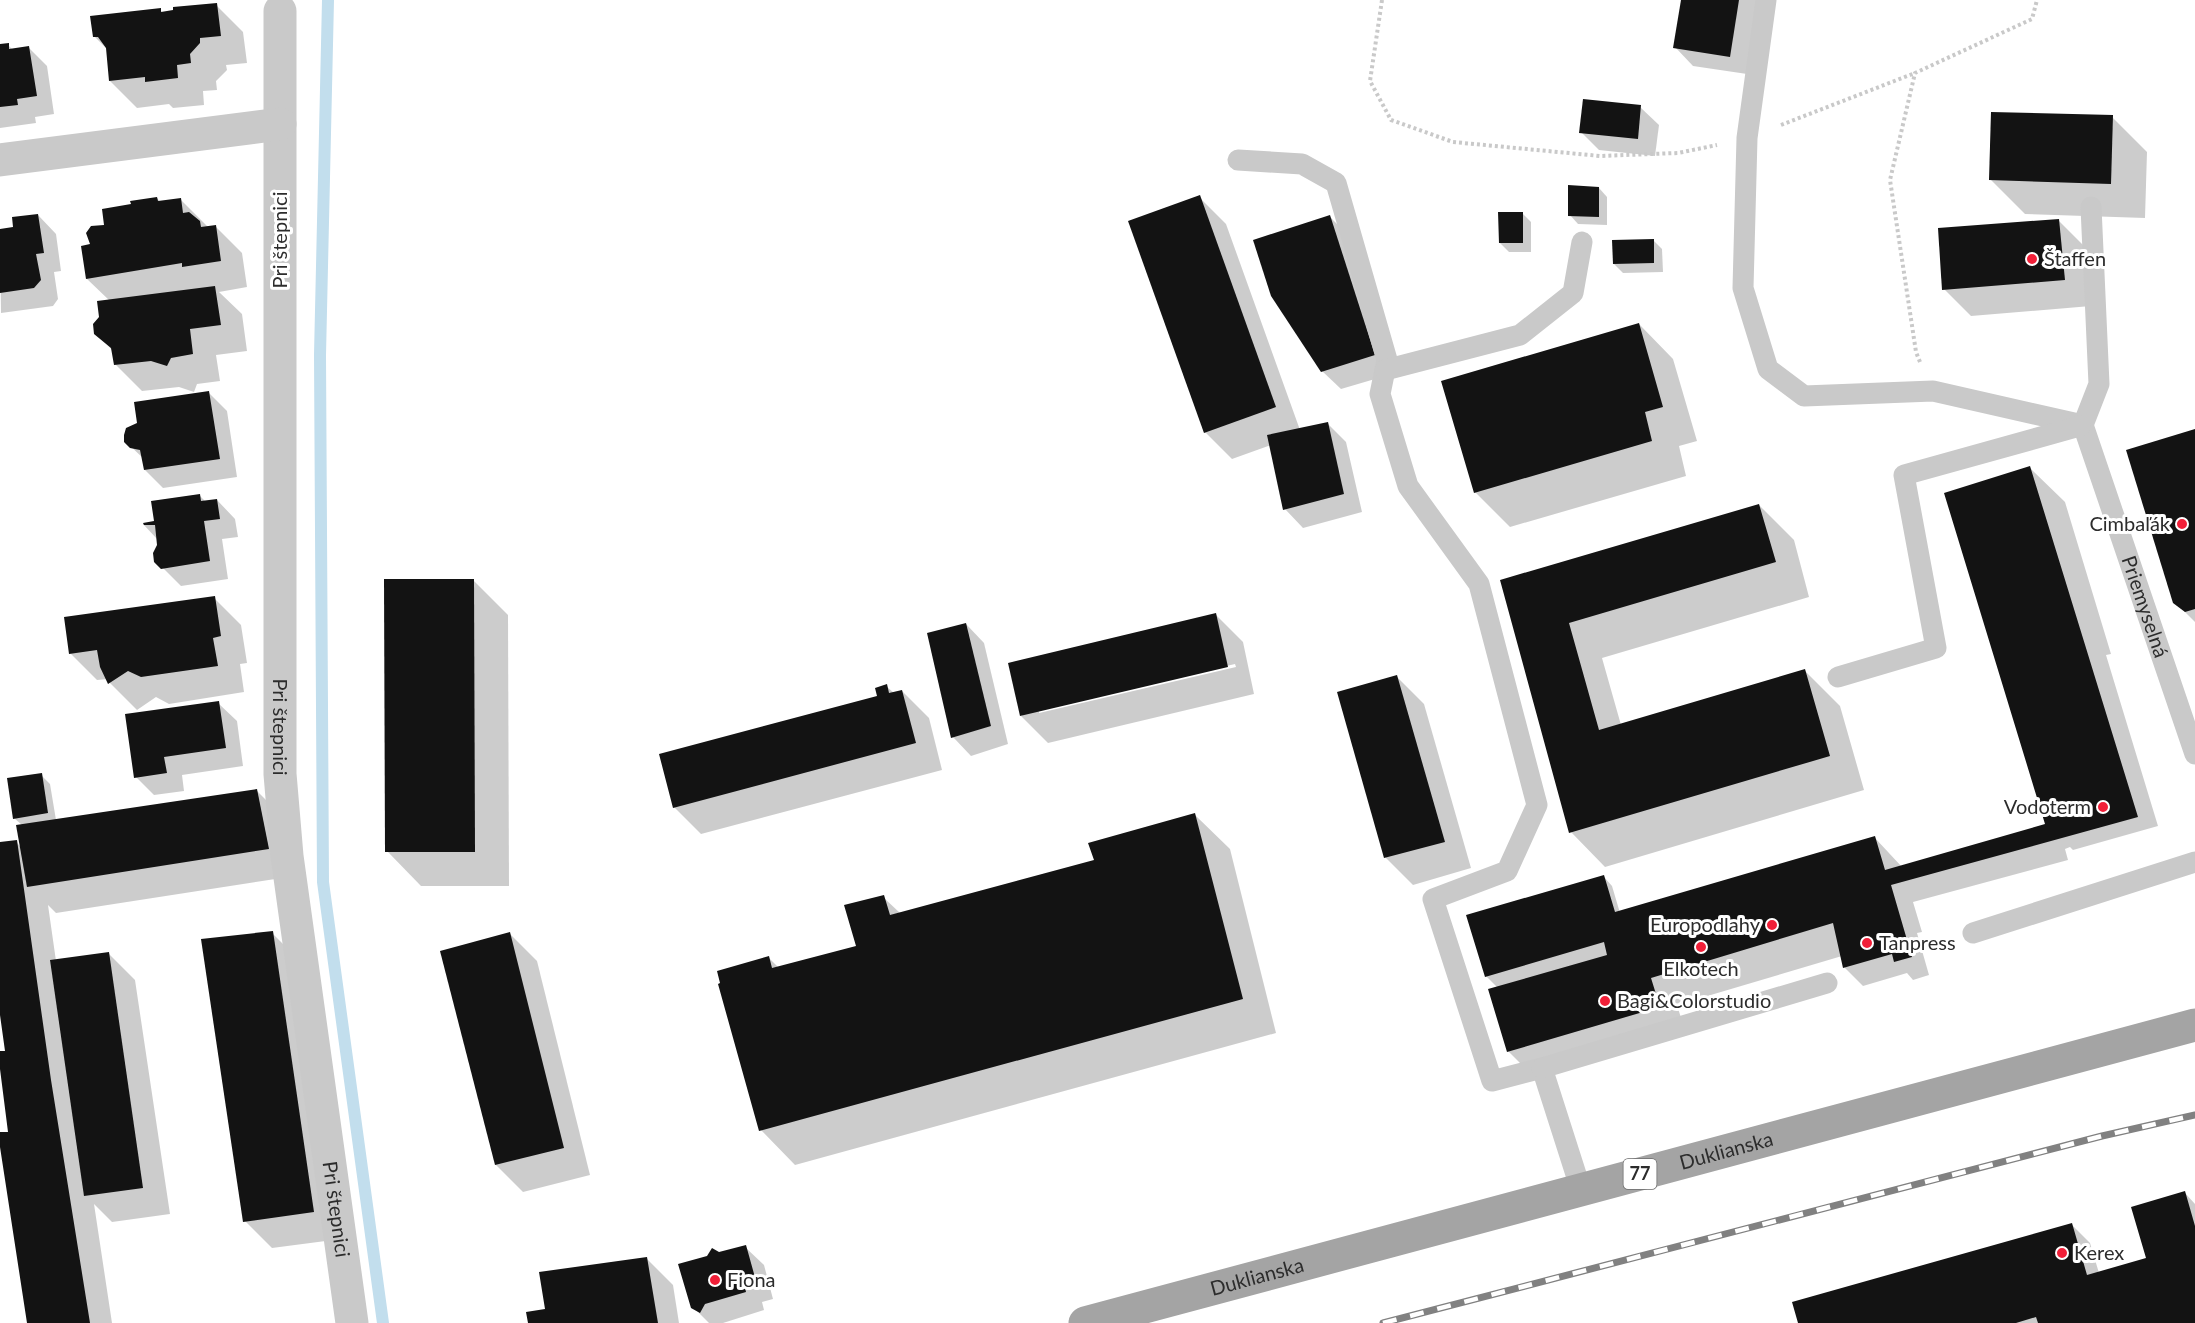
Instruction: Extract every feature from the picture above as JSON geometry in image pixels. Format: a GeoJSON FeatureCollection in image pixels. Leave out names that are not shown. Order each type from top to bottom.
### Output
{"type":"FeatureCollection","features":[{"type":"Feature","properties":{"kind":"main road","name":"Duklianska"},"geometry":{"type":"LineString","coordinates":[[1085,1323],[2195,1025]]}},
{"type":"Feature","properties":{"kind":"street","name":"Pri štepnici"},"geometry":{"type":"LineString","coordinates":[[280,10],[280,774],[287,856],[352,1323]]}},
{"type":"Feature","properties":{"kind":"street"},"geometry":{"type":"LineString","coordinates":[[0,160],[280,124]]}},
{"type":"Feature","properties":{"kind":"lane"},"geometry":{"type":"LineString","coordinates":[[1766,0],[1747,138],[1743,288],[1768,369],[1803,396],[1933,391],[2083,425]]}},
{"type":"Feature","properties":{"kind":"lane"},"geometry":{"type":"LineString","coordinates":[[1238,160],[1302,164],[1336,183],[1387,360],[1380,394],[1408,486],[1479,584],[1538,805],[1507,871],[1433,899],[1492,1081],[1827,983]]}},
{"type":"Feature","properties":{"kind":"lane"},"geometry":{"type":"LineString","coordinates":[[2083,425],[2099,384],[2091,207]]}},
{"type":"Feature","properties":{"kind":"lane"},"geometry":{"type":"LineString","coordinates":[[1385,370],[1520,335],[1573,293],[1582,242]]}},
{"type":"Feature","properties":{"kind":"lane"},"geometry":{"type":"LineString","coordinates":[[1838,677],[1936,648],[1904,475],[2083,425]]}},
{"type":"Feature","properties":{"kind":"lane","name":"Priemyselná"},"geometry":{"type":"LineString","coordinates":[[2083,425],[2195,754]]}},
{"type":"Feature","properties":{"kind":"lane"},"geometry":{"type":"LineString","coordinates":[[1973,933],[2195,862]]}},
{"type":"Feature","properties":{"kind":"lane"},"geometry":{"type":"LineString","coordinates":[[1542,1068],[1581,1190]]}},
{"type":"Feature","properties":{"kind":"path"},"geometry":{"type":"LineString","coordinates":[[1382,0],[1370,81],[1390,120],[1453,142],[1600,156],[1678,153],[1747,138],[1915,73],[2032,18],[2037,0]]}},
{"type":"Feature","properties":{"kind":"path"},"geometry":{"type":"LineString","coordinates":[[1915,73],[1890,180],[1916,352],[1933,391]]}},
{"type":"Feature","properties":{"kind":"building"},"geometry":{"type":"Polygon","coordinates":[[[1681,0],[1739,0],[1730,57],[1673,48],[1681,0]]]}},
{"type":"Feature","properties":{"kind":"building"},"geometry":{"type":"Polygon","coordinates":[[[217,3],[221,36],[200,38],[200,43],[190,54],[191,63],[177,65],[178,78],[145,82],[145,77],[109,81],[106,48],[98,37],[93,37],[90,16],[161,8],[161,12],[173,10],[173,7],[217,3]]]}},
{"type":"Feature","properties":{"kind":"building"},"geometry":{"type":"Polygon","coordinates":[[[9,43],[9,49],[29,46],[37,96],[17,99],[18,105],[0,107],[0,44],[9,43]]]}},
{"type":"Feature","properties":{"kind":"building"},"geometry":{"type":"Polygon","coordinates":[[[1583,99],[1641,105],[1638,139],[1579,133],[1583,99]]]}},
{"type":"Feature","properties":{"kind":"building"},"geometry":{"type":"Polygon","coordinates":[[[1991,112],[2113,115],[2111,184],[1989,180],[1991,112]]]}},
{"type":"Feature","properties":{"kind":"building"},"geometry":{"type":"Polygon","coordinates":[[[1568,185],[1599,187],[1599,217],[1568,216],[1568,185]]]}},
{"type":"Feature","properties":{"kind":"building"},"geometry":{"type":"Polygon","coordinates":[[[1200,195],[1276,407],[1204,433],[1128,221],[1200,195]]]}},
{"type":"Feature","properties":{"kind":"building"},"geometry":{"type":"Polygon","coordinates":[[[157,197],[158,201],[181,198],[183,213],[189,212],[200,221],[201,227],[216,225],[221,261],[182,267],[182,263],[86,279],[81,246],[90,244],[86,233],[91,226],[104,225],[102,209],[131,204],[130,201],[157,197]]]}},
{"type":"Feature","properties":{"kind":"building"},"geometry":{"type":"Polygon","coordinates":[[[1498,212],[1523,212],[1523,243],[1499,243],[1498,212]]]}},
{"type":"Feature","properties":{"kind":"building"},"geometry":{"type":"Polygon","coordinates":[[[38,214],[44,253],[36,254],[41,280],[34,288],[0,293],[0,229],[13,227],[12,217],[38,214]]]}},
{"type":"Feature","properties":{"kind":"building"},"geometry":{"type":"Polygon","coordinates":[[[1330,215],[1375,355],[1321,372],[1271,296],[1253,240],[1330,215]]]}},
{"type":"Feature","properties":{"kind":"building"},"geometry":{"type":"Polygon","coordinates":[[[2059,219],[2065,280],[1942,290],[1938,228],[2059,219]]]}},
{"type":"Feature","properties":{"kind":"building"},"geometry":{"type":"Polygon","coordinates":[[[1654,239],[1654,263],[1613,264],[1612,240],[1654,239]]]}},
{"type":"Feature","properties":{"kind":"building"},"geometry":{"type":"Polygon","coordinates":[[[215,286],[221,325],[190,329],[193,354],[171,358],[167,366],[151,361],[114,365],[111,348],[94,334],[93,324],[99,317],[97,301],[215,286]]]}},
{"type":"Feature","properties":{"kind":"building"},"geometry":{"type":"Polygon","coordinates":[[[1639,323],[1663,407],[1645,412],[1652,441],[1474,493],[1441,381],[1639,323]]]}},
{"type":"Feature","properties":{"kind":"building"},"geometry":{"type":"Polygon","coordinates":[[[209,391],[220,459],[144,470],[140,450],[130,448],[124,442],[126,428],[137,423],[134,402],[209,391]]]}},
{"type":"Feature","properties":{"kind":"building"},"geometry":{"type":"Polygon","coordinates":[[[1328,422],[1344,494],[1283,510],[1267,435],[1328,422]]]}},
{"type":"Feature","properties":{"kind":"building"},"geometry":{"type":"Polygon","coordinates":[[[2195,429],[2195,609],[2185,612],[2173,603],[2126,450],[2195,429]]]}},
{"type":"Feature","properties":{"kind":"building"},"geometry":{"type":"Polygon","coordinates":[[[2030,466],[2138,817],[1891,885],[1912,957],[1894,962],[1892,954],[1843,968],[1833,923],[1651,978],[1660,1007],[1507,1052],[1488,989],[1607,955],[1604,942],[1485,977],[1466,915],[1604,875],[1615,912],[1875,836],[1885,870],[2045,824],[1944,493],[2030,466]]]}},
{"type":"Feature","properties":{"kind":"building"},"geometry":{"type":"Polygon","coordinates":[[[200,494],[201,501],[217,499],[220,519],[204,521],[210,561],[161,569],[154,562],[153,553],[157,545],[155,525],[144,525],[143,523],[154,521],[151,501],[200,494]]]}},
{"type":"Feature","properties":{"kind":"building"},"geometry":{"type":"Polygon","coordinates":[[[1759,504],[1776,562],[1569,623],[1599,730],[1805,669],[1830,756],[1569,833],[1500,580],[1759,504]]]}},
{"type":"Feature","properties":{"kind":"building"},"geometry":{"type":"Polygon","coordinates":[[[384,579],[474,579],[475,852],[385,852],[384,579]]]}},
{"type":"Feature","properties":{"kind":"building"},"geometry":{"type":"Polygon","coordinates":[[[215,596],[221,636],[213,638],[218,666],[141,677],[128,671],[108,684],[100,667],[97,650],[69,654],[64,617],[215,596]]]}},
{"type":"Feature","properties":{"kind":"building"},"geometry":{"type":"Polygon","coordinates":[[[1216,613],[1228,667],[1020,716],[1008,663],[1216,613]]]}},
{"type":"Feature","properties":{"kind":"building"},"geometry":{"type":"Polygon","coordinates":[[[966,623],[991,726],[951,738],[927,633],[966,623]]]}},
{"type":"Feature","properties":{"kind":"building"},"geometry":{"type":"Polygon","coordinates":[[[1397,675],[1445,842],[1384,858],[1337,692],[1397,675]]]}},
{"type":"Feature","properties":{"kind":"building"},"geometry":{"type":"Polygon","coordinates":[[[887,684],[889,693],[902,690],[916,743],[673,808],[659,754],[877,696],[875,688],[887,684]]]}},
{"type":"Feature","properties":{"kind":"building"},"geometry":{"type":"Polygon","coordinates":[[[219,701],[226,748],[164,757],[167,773],[134,778],[125,714],[219,701]]]}},
{"type":"Feature","properties":{"kind":"building"},"geometry":{"type":"Polygon","coordinates":[[[42,773],[48,813],[13,819],[7,778],[42,773]]]}},
{"type":"Feature","properties":{"kind":"building"},"geometry":{"type":"Polygon","coordinates":[[[257,789],[269,849],[27,887],[16,825],[257,789]]]}},
{"type":"Feature","properties":{"kind":"building"},"geometry":{"type":"Polygon","coordinates":[[[1195,813],[1243,999],[759,1131],[718,984],[720,983],[717,971],[769,956],[772,968],[856,946],[844,905],[884,895],[890,915],[1094,860],[1088,843],[1195,813]]]}},
{"type":"Feature","properties":{"kind":"building"},"geometry":{"type":"Polygon","coordinates":[[[17,840],[51,1080],[90,1323],[27,1323],[0,1147],[0,1132],[8,1132],[0,1069],[0,1051],[5,1051],[0,1015],[0,842],[17,840]]]}},
{"type":"Feature","properties":{"kind":"building"},"geometry":{"type":"Polygon","coordinates":[[[273,931],[314,1212],[243,1222],[201,939],[273,931]]]}},
{"type":"Feature","properties":{"kind":"building"},"geometry":{"type":"Polygon","coordinates":[[[510,932],[564,1148],[495,1165],[440,951],[510,932]]]}},
{"type":"Feature","properties":{"kind":"building"},"geometry":{"type":"Polygon","coordinates":[[[109,952],[143,1188],[84,1196],[50,960],[109,952]]]}},
{"type":"Feature","properties":{"kind":"building"},"geometry":{"type":"Polygon","coordinates":[[[2185,1191],[2195,1226],[2195,1323],[2038,1323],[2036,1317],[2016,1323],[1798,1323],[1792,1302],[2072,1223],[2087,1275],[2146,1258],[2131,1207],[2185,1191]]]}},
{"type":"Feature","properties":{"kind":"building"},"geometry":{"type":"Polygon","coordinates":[[[746,1245],[756,1281],[744,1284],[746,1292],[705,1304],[700,1313],[691,1308],[678,1264],[707,1256],[712,1248],[719,1252],[746,1245]]]}},
{"type":"Feature","properties":{"kind":"building"},"geometry":{"type":"Polygon","coordinates":[[[647,1257],[658,1323],[528,1323],[526,1312],[545,1309],[539,1272],[647,1257]]]}},
{"type":"Feature","properties":{"kind":"waterway"},"geometry":{"type":"LineString","coordinates":[[328,0],[320,355],[323,882],[383,1323]]}},
{"type":"Feature","properties":{"kind":"railway"},"geometry":{"type":"LineString","coordinates":[[1383,1323],[2102,1136],[2195,1115]]}},
{"type":"Feature","properties":{"kind":"place","name":"Štaffen"},"geometry":{"type":"Point","coordinates":[2032,259]}},
{"type":"Feature","properties":{"kind":"place","name":"Cimbaľák"},"geometry":{"type":"Point","coordinates":[2182,524]}},
{"type":"Feature","properties":{"kind":"place","name":"Vodoterm"},"geometry":{"type":"Point","coordinates":[2103,807]}},
{"type":"Feature","properties":{"kind":"place","name":"Europodlahy"},"geometry":{"type":"Point","coordinates":[1772,925]}},
{"type":"Feature","properties":{"kind":"place","name":"Tanpress"},"geometry":{"type":"Point","coordinates":[1867,943]}},
{"type":"Feature","properties":{"kind":"place","name":"Elkotech"},"geometry":{"type":"Point","coordinates":[1701,947]}},
{"type":"Feature","properties":{"kind":"place","name":"Bagi&Colorstudio"},"geometry":{"type":"Point","coordinates":[1605,1001]}},
{"type":"Feature","properties":{"kind":"place","name":"Kerex"},"geometry":{"type":"Point","coordinates":[2062,1253]}},
{"type":"Feature","properties":{"kind":"place","name":"Fiona"},"geometry":{"type":"Point","coordinates":[715,1280]}}]}
